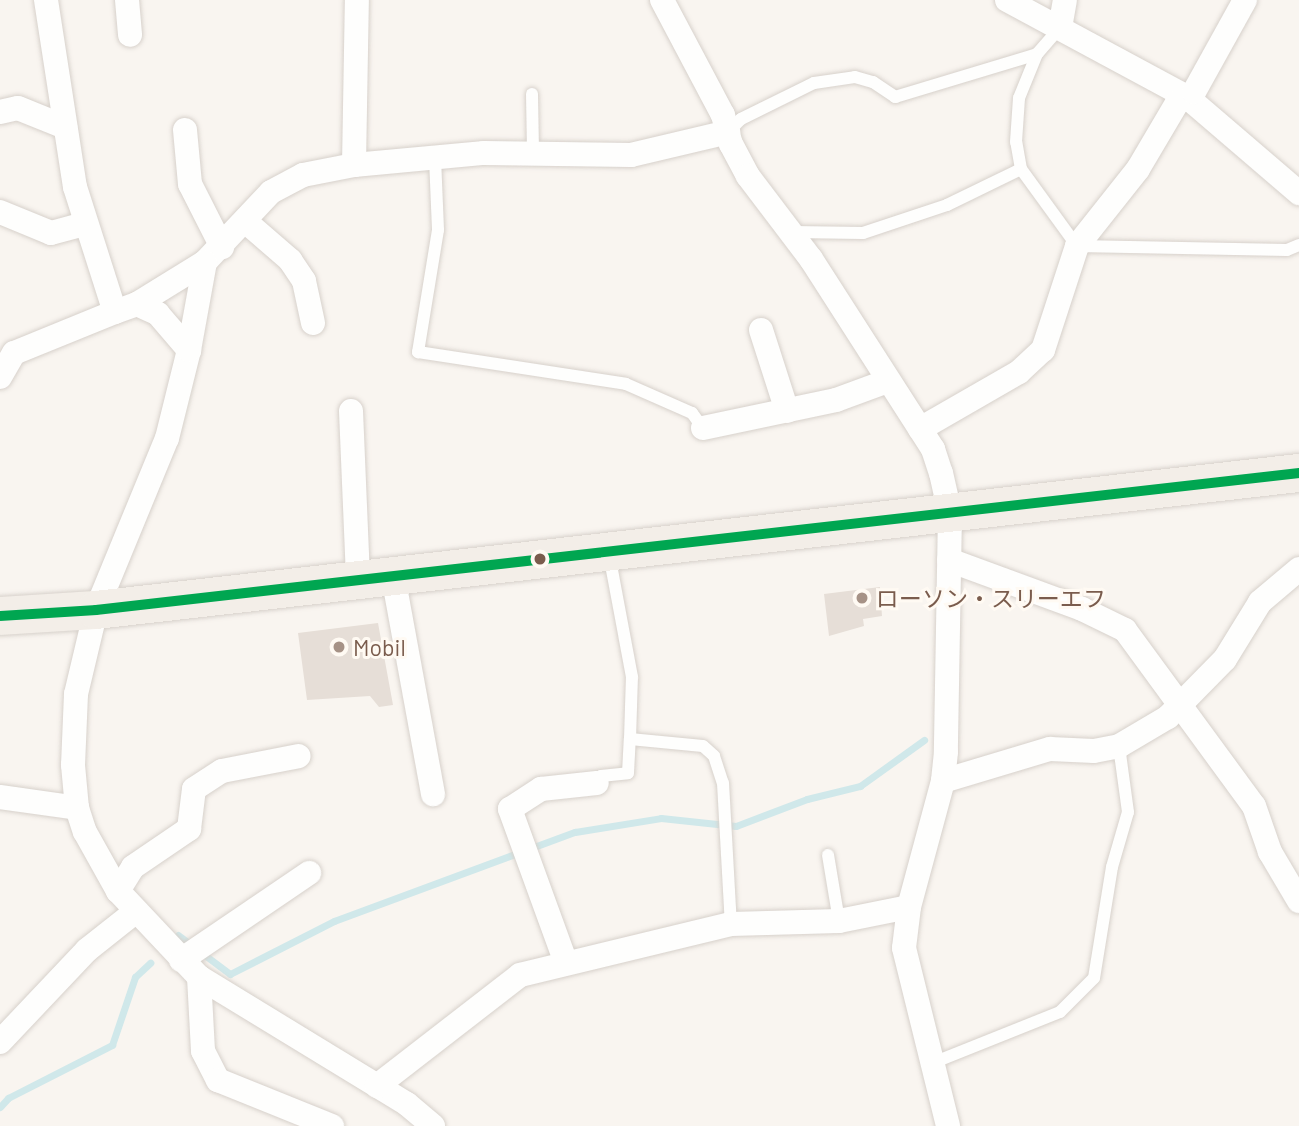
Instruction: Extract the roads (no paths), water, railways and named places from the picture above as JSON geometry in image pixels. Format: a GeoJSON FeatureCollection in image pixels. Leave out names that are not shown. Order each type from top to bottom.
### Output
{"type":"FeatureCollection","features":[{"type":"Feature","properties":{"kind":"main road"},"geometry":{"type":"LineString","coordinates":[[0,616],[96,610],[1299,473]]}},
{"type":"Feature","properties":{"kind":"street"},"geometry":{"type":"LineString","coordinates":[[46,0],[65,127],[85,224],[126,308]]}},
{"type":"Feature","properties":{"kind":"street"},"geometry":{"type":"LineString","coordinates":[[127,0],[130,35]]}},
{"type":"Feature","properties":{"kind":"street"},"geometry":{"type":"LineString","coordinates":[[354,164],[357,0]]}},
{"type":"Feature","properties":{"kind":"street"},"geometry":{"type":"LineString","coordinates":[[662,0],[723,115],[748,176],[792,232],[933,449],[950,513],[943,781],[909,907],[904,948],[929,1064],[948,1126]]}},
{"type":"Feature","properties":{"kind":"street"},"geometry":{"type":"LineString","coordinates":[[1007,0],[1186,97],[1299,193]]}},
{"type":"Feature","properties":{"kind":"street"},"geometry":{"type":"LineString","coordinates":[[1060,28],[1065,0]]}},
{"type":"Feature","properties":{"kind":"street"},"geometry":{"type":"LineString","coordinates":[[920,429],[1019,373],[1043,350],[1077,246],[1151,150],[1177,103],[1194,92],[1245,0]]}},
{"type":"Feature","properties":{"kind":"street"},"geometry":{"type":"LineString","coordinates":[[0,112],[18,108],[65,127]]}},
{"type":"Feature","properties":{"kind":"street"},"geometry":{"type":"LineString","coordinates":[[185,130],[190,184],[213,255],[167,438],[96,610],[72,724],[77,808],[118,891],[135,912],[193,959],[433,1126]]}},
{"type":"Feature","properties":{"kind":"street"},"geometry":{"type":"LineString","coordinates":[[0,377],[14,354],[126,308],[213,255],[285,182],[354,164],[533,151],[631,155],[728,132]]}},
{"type":"Feature","properties":{"kind":"street"},"geometry":{"type":"LineString","coordinates":[[0,212],[51,233],[85,224]]}},
{"type":"Feature","properties":{"kind":"street"},"geometry":{"type":"LineString","coordinates":[[245,221],[290,260],[304,281],[313,323]]}},
{"type":"Feature","properties":{"kind":"street"},"geometry":{"type":"LineString","coordinates":[[126,308],[158,314],[189,350]]}},
{"type":"Feature","properties":{"kind":"street"},"geometry":{"type":"LineString","coordinates":[[761,330],[788,411]]}},
{"type":"Feature","properties":{"kind":"street"},"geometry":{"type":"LineString","coordinates":[[703,428],[788,411],[888,381]]}},
{"type":"Feature","properties":{"kind":"street"},"geometry":{"type":"LineString","coordinates":[[351,411],[376,578],[433,794]]}},
{"type":"Feature","properties":{"kind":"street"},"geometry":{"type":"LineString","coordinates":[[949,560],[1082,609],[1125,630],[1254,806],[1270,852],[1299,901]]}},
{"type":"Feature","properties":{"kind":"street"},"geometry":{"type":"LineString","coordinates":[[943,781],[1050,749],[1094,751],[1119,746],[1180,705],[1225,659],[1260,602],[1299,569]]}},
{"type":"Feature","properties":{"kind":"street"},"geometry":{"type":"LineString","coordinates":[[118,891],[132,867],[189,829],[194,789],[222,771],[299,756]]}},
{"type":"Feature","properties":{"kind":"street"},"geometry":{"type":"LineString","coordinates":[[566,963],[510,809],[541,789],[597,783]]}},
{"type":"Feature","properties":{"kind":"street"},"geometry":{"type":"LineString","coordinates":[[0,797],[77,808]]}},
{"type":"Feature","properties":{"kind":"street"},"geometry":{"type":"LineString","coordinates":[[193,959],[309,873]]}},
{"type":"Feature","properties":{"kind":"street"},"geometry":{"type":"LineString","coordinates":[[377,1086],[520,975],[731,924],[839,921],[909,907]]}},
{"type":"Feature","properties":{"kind":"street"},"geometry":{"type":"LineString","coordinates":[[0,1042],[87,950],[135,912]]}},
{"type":"Feature","properties":{"kind":"street"},"geometry":{"type":"LineString","coordinates":[[193,959],[203,1051],[218,1080],[332,1126]]}},
{"type":"Feature","properties":{"kind":"lane"},"geometry":{"type":"LineString","coordinates":[[1060,28],[1037,54],[1016,116],[1021,169],[1077,246],[1287,250],[1299,244]]}},
{"type":"Feature","properties":{"kind":"lane"},"geometry":{"type":"LineString","coordinates":[[728,132],[741,119],[814,83],[855,78],[873,82],[895,97],[1037,54]]}},
{"type":"Feature","properties":{"kind":"lane"},"geometry":{"type":"LineString","coordinates":[[532,94],[533,151]]}},
{"type":"Feature","properties":{"kind":"lane"},"geometry":{"type":"LineString","coordinates":[[435,158],[438,230],[418,352],[626,384],[691,413],[703,428]]}},
{"type":"Feature","properties":{"kind":"lane"},"geometry":{"type":"LineString","coordinates":[[792,232],[863,233],[947,205],[1021,169]]}},
{"type":"Feature","properties":{"kind":"lane"},"geometry":{"type":"LineString","coordinates":[[597,783],[601,776],[628,773],[630,735],[632,677],[609,552]]}},
{"type":"Feature","properties":{"kind":"lane"},"geometry":{"type":"LineString","coordinates":[[630,735],[703,746],[714,756],[723,783],[723,823],[731,924]]}},
{"type":"Feature","properties":{"kind":"lane"},"geometry":{"type":"LineString","coordinates":[[929,1064],[1060,1012],[1094,978],[1112,867],[1128,812],[1119,746]]}},
{"type":"Feature","properties":{"kind":"lane"},"geometry":{"type":"LineString","coordinates":[[828,855],[839,921]]}},
{"type":"Feature","properties":{"kind":"waterway"},"geometry":{"type":"LineString","coordinates":[[178,935],[230,974],[334,921],[575,832],[661,818],[736,826],[807,799],[860,786],[924,740]]}},
{"type":"Feature","properties":{"kind":"waterway"},"geometry":{"type":"LineString","coordinates":[[0,1107],[8,1098],[112,1045],[135,977],[150,963]]}},
{"type":"Feature","properties":{"kind":"place","name":"ローソン・スリーエフ"},"geometry":{"type":"Point","coordinates":[862,598]}},
{"type":"Feature","properties":{"kind":"place","name":"Mobil"},"geometry":{"type":"Point","coordinates":[339,647]}}]}
